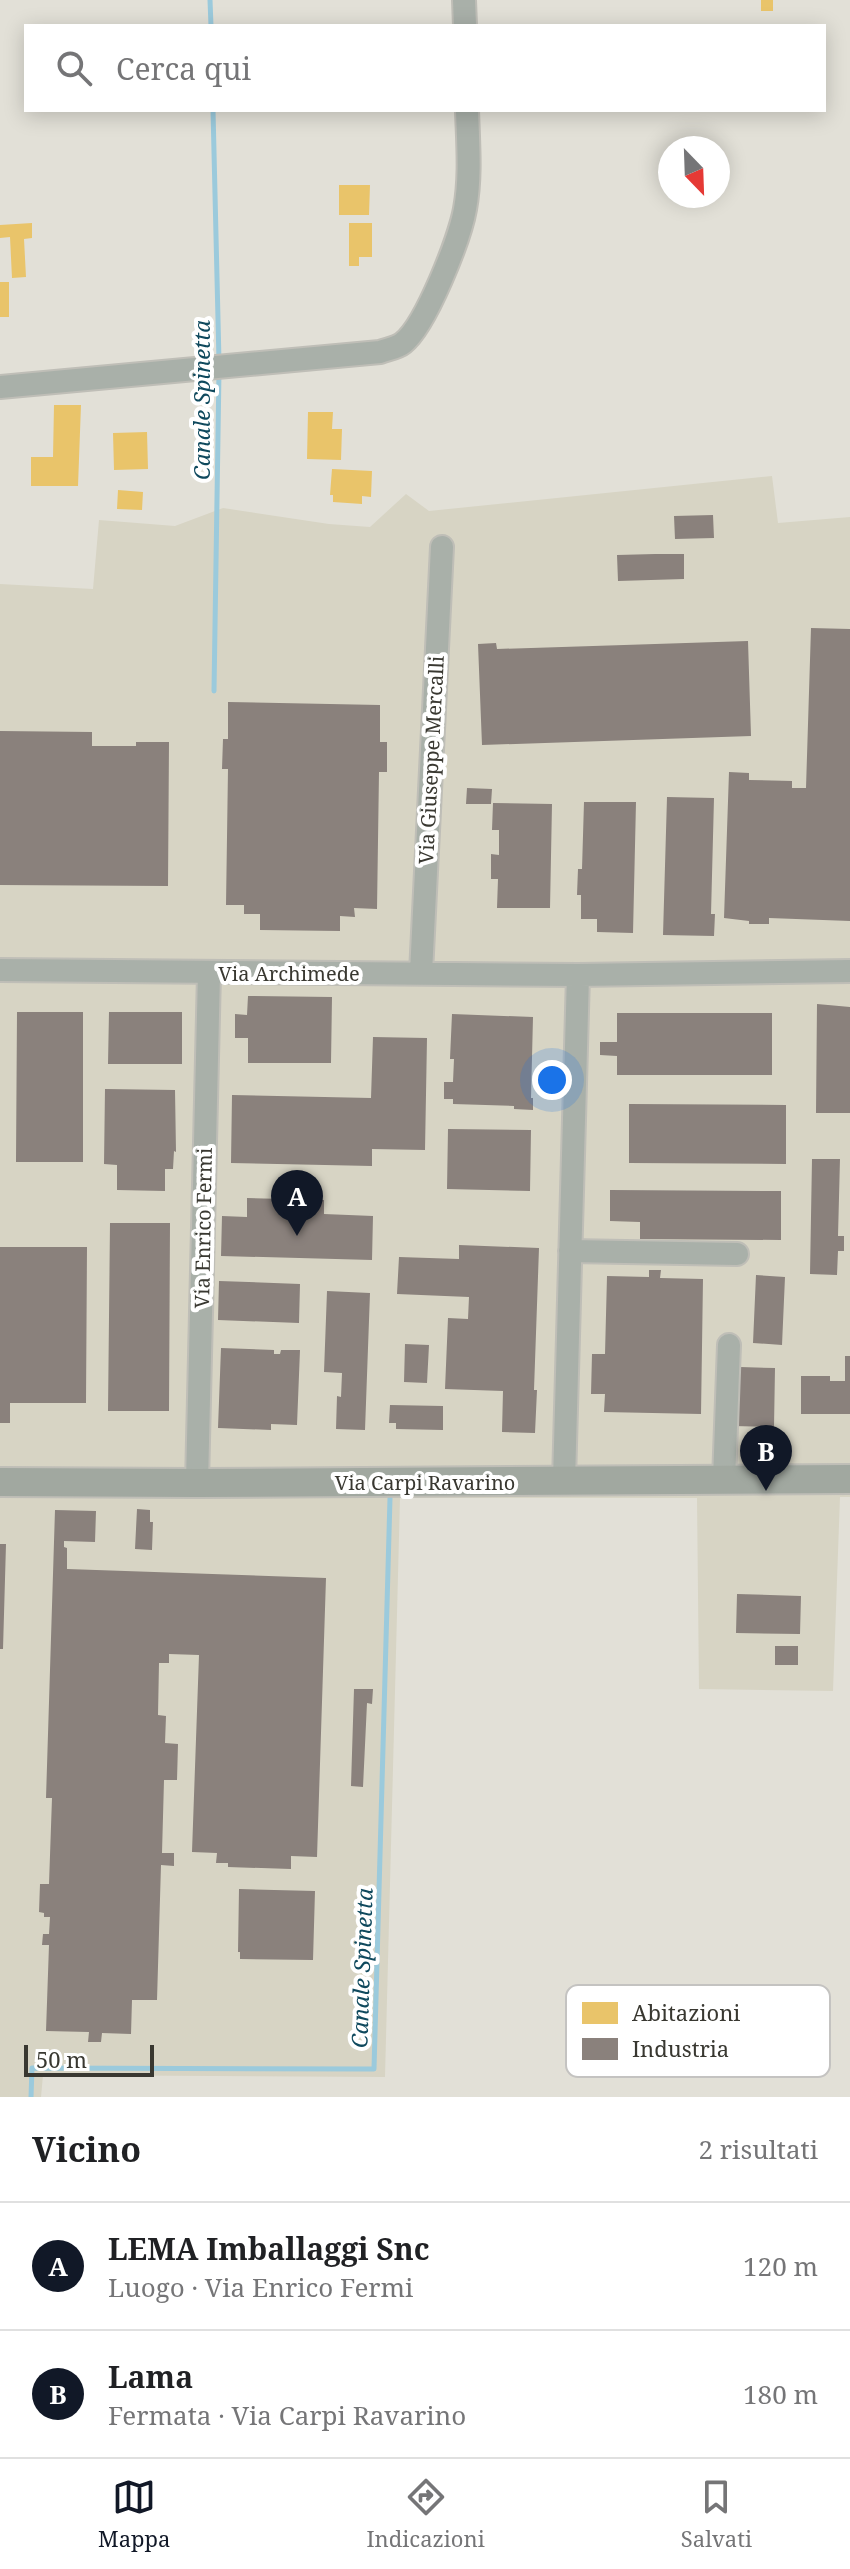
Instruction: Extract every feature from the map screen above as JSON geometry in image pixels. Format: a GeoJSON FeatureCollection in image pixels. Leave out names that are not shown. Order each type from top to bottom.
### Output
{"type":"FeatureCollection","features":[{"type":"Feature","properties":{"kind":"main road","name":"Via Carpi Ravarino"},"geometry":{"type":"LineString","coordinates":[[0,1482],[850,1479]]}},
{"type":"Feature","properties":{"kind":"street"},"geometry":{"type":"LineString","coordinates":[[464,0],[465,24]]}},
{"type":"Feature","properties":{"kind":"street"},"geometry":{"type":"LineString","coordinates":[[0,387],[380,352],[403,343],[426,309],[456,244],[465,209],[469,167],[467,112]]}},
{"type":"Feature","properties":{"kind":"street","name":"Via Giuseppe Mercalli"},"geometry":{"type":"LineString","coordinates":[[421,973],[442,547]]}},
{"type":"Feature","properties":{"kind":"street","name":"Via Archimede"},"geometry":{"type":"LineString","coordinates":[[0,970],[578,975],[850,971]]}},
{"type":"Feature","properties":{"kind":"street","name":"Via Enrico Fermi"},"geometry":{"type":"LineString","coordinates":[[197,1483],[209,973]]}},
{"type":"Feature","properties":{"kind":"street"},"geometry":{"type":"LineString","coordinates":[[564,1481],[578,975]]}},
{"type":"Feature","properties":{"kind":"street"},"geometry":{"type":"LineString","coordinates":[[570,1251],[737,1254]]}},
{"type":"Feature","properties":{"kind":"street"},"geometry":{"type":"LineString","coordinates":[[724,1480],[729,1345]]}},
{"type":"Feature","properties":{"kind":"shaded area"},"geometry":{"type":"Polygon","coordinates":[[[772,476],[778,523],[850,517],[850,1497],[840,1497],[833,1691],[699,1689],[697,1498],[400,1498],[385,2077],[43,2075],[41,2097],[0,2097],[0,584],[93,589],[99,520],[175,526],[223,508],[370,527],[406,494],[429,511],[772,476]]]}},
{"type":"Feature","properties":{"kind":"building: Abitazioni"},"geometry":{"type":"Polygon","coordinates":[[[761,0],[773,0],[773,11],[761,11],[761,0]]]}},
{"type":"Feature","properties":{"kind":"building: Abitazioni"},"geometry":{"type":"Polygon","coordinates":[[[339,185],[370,185],[369,215],[339,215],[339,185]]]}},
{"type":"Feature","properties":{"kind":"building: Abitazioni"},"geometry":{"type":"Polygon","coordinates":[[[32,223],[32,238],[24,239],[26,277],[12,278],[10,237],[0,238],[0,225],[32,223]]]}},
{"type":"Feature","properties":{"kind":"building: Abitazioni"},"geometry":{"type":"Polygon","coordinates":[[[349,223],[372,223],[372,257],[359,257],[359,266],[349,266],[349,223]]]}},
{"type":"Feature","properties":{"kind":"building: Abitazioni"},"geometry":{"type":"Polygon","coordinates":[[[0,282],[9,282],[9,317],[0,317],[0,282]]]}},
{"type":"Feature","properties":{"kind":"building: Abitazioni"},"geometry":{"type":"Polygon","coordinates":[[[54,405],[81,405],[78,486],[31,486],[31,457],[53,457],[54,405]]]}},
{"type":"Feature","properties":{"kind":"building: Abitazioni"},"geometry":{"type":"Polygon","coordinates":[[[308,412],[333,412],[332,429],[342,429],[341,460],[307,459],[308,412]]]}},
{"type":"Feature","properties":{"kind":"building: Abitazioni"},"geometry":{"type":"Polygon","coordinates":[[[147,432],[148,469],[114,470],[113,433],[147,432]]]}},
{"type":"Feature","properties":{"kind":"building: Abitazioni"},"geometry":{"type":"Polygon","coordinates":[[[332,469],[372,471],[371,497],[362,496],[362,504],[333,502],[333,495],[330,495],[332,469]]]}},
{"type":"Feature","properties":{"kind":"building: Abitazioni"},"geometry":{"type":"Polygon","coordinates":[[[118,490],[143,492],[142,510],[117,509],[118,490]]]}},
{"type":"Feature","properties":{"kind":"building: Industria"},"geometry":{"type":"Polygon","coordinates":[[[713,515],[714,538],[675,539],[674,516],[713,515]]]}},
{"type":"Feature","properties":{"kind":"building: Industria"},"geometry":{"type":"Polygon","coordinates":[[[684,554],[684,579],[618,581],[617,555],[684,554]]]}},
{"type":"Feature","properties":{"kind":"building: Industria"},"geometry":{"type":"Polygon","coordinates":[[[811,628],[850,629],[850,921],[769,918],[769,924],[749,924],[749,921],[724,918],[729,772],[749,773],[749,780],[792,781],[792,788],[806,788],[811,628]]]}},
{"type":"Feature","properties":{"kind":"building: Industria"},"geometry":{"type":"Polygon","coordinates":[[[748,641],[751,736],[482,745],[478,644],[496,643],[497,649],[748,641]]]}},
{"type":"Feature","properties":{"kind":"building: Industria"},"geometry":{"type":"Polygon","coordinates":[[[228,702],[380,705],[380,742],[387,742],[387,772],[379,772],[377,909],[354,908],[355,917],[340,916],[340,931],[260,930],[260,914],[244,914],[244,905],[226,905],[228,769],[222,769],[223,739],[228,739],[228,702]]]}},
{"type":"Feature","properties":{"kind":"building: Industria"},"geometry":{"type":"Polygon","coordinates":[[[0,731],[92,732],[92,746],[169,742],[168,886],[0,885],[0,731]]]}},
{"type":"Feature","properties":{"kind":"building: Industria"},"geometry":{"type":"Polygon","coordinates":[[[467,788],[492,789],[491,804],[466,804],[467,788]]]}},
{"type":"Feature","properties":{"kind":"building: Industria"},"geometry":{"type":"Polygon","coordinates":[[[667,797],[714,798],[711,914],[715,914],[714,936],[663,935],[667,797]]]}},
{"type":"Feature","properties":{"kind":"building: Industria"},"geometry":{"type":"Polygon","coordinates":[[[584,802],[636,802],[633,933],[597,932],[597,919],[581,919],[581,895],[577,895],[578,869],[582,869],[584,802]]]}},
{"type":"Feature","properties":{"kind":"building: Industria"},"geometry":{"type":"Polygon","coordinates":[[[493,803],[552,804],[550,908],[497,908],[498,879],[491,879],[491,854],[499,855],[499,830],[492,830],[493,803]]]}},
{"type":"Feature","properties":{"kind":"building: Industria"},"geometry":{"type":"Polygon","coordinates":[[[248,996],[332,997],[331,1063],[248,1063],[248,1038],[235,1038],[235,1014],[247,1015],[248,996]]]}},
{"type":"Feature","properties":{"kind":"building: Industria"},"geometry":{"type":"Polygon","coordinates":[[[817,1004],[850,1007],[850,1113],[816,1113],[817,1004]]]}},
{"type":"Feature","properties":{"kind":"building: Industria"},"geometry":{"type":"Polygon","coordinates":[[[17,1012],[83,1012],[83,1162],[16,1162],[17,1012]]]}},
{"type":"Feature","properties":{"kind":"building: Industria"},"geometry":{"type":"Polygon","coordinates":[[[109,1012],[182,1012],[182,1064],[108,1064],[109,1012]]]}},
{"type":"Feature","properties":{"kind":"building: Industria"},"geometry":{"type":"Polygon","coordinates":[[[617,1013],[772,1013],[772,1075],[617,1075],[617,1056],[600,1055],[600,1042],[617,1042],[617,1013]]]}},
{"type":"Feature","properties":{"kind":"building: Industria"},"geometry":{"type":"Polygon","coordinates":[[[452,1014],[533,1017],[533,1110],[514,1109],[514,1106],[453,1104],[453,1099],[444,1099],[444,1082],[453,1082],[454,1059],[450,1059],[452,1014]]]}},
{"type":"Feature","properties":{"kind":"building: Industria"},"geometry":{"type":"Polygon","coordinates":[[[373,1037],[427,1038],[425,1150],[372,1149],[372,1166],[231,1163],[232,1095],[371,1098],[373,1037]]]}},
{"type":"Feature","properties":{"kind":"building: Industria"},"geometry":{"type":"Polygon","coordinates":[[[105,1089],[175,1090],[176,1152],[173,1169],[165,1169],[165,1191],[117,1190],[117,1165],[104,1164],[105,1089]]]}},
{"type":"Feature","properties":{"kind":"building: Industria"},"geometry":{"type":"Polygon","coordinates":[[[629,1104],[786,1105],[786,1164],[629,1163],[629,1104]]]}},
{"type":"Feature","properties":{"kind":"building: Industria"},"geometry":{"type":"Polygon","coordinates":[[[448,1129],[531,1130],[530,1191],[447,1189],[448,1129]]]}},
{"type":"Feature","properties":{"kind":"building: Industria"},"geometry":{"type":"Polygon","coordinates":[[[812,1159],[840,1159],[838,1236],[844,1236],[844,1251],[838,1251],[837,1275],[810,1274],[812,1159]]]}},
{"type":"Feature","properties":{"kind":"building: Industria"},"geometry":{"type":"Polygon","coordinates":[[[610,1190],[781,1191],[781,1240],[640,1239],[640,1222],[610,1221],[610,1190]]]}},
{"type":"Feature","properties":{"kind":"building: Industria"},"geometry":{"type":"Polygon","coordinates":[[[247,1198],[324,1200],[324,1214],[373,1216],[372,1260],[221,1256],[222,1216],[247,1217],[247,1198]]]}},
{"type":"Feature","properties":{"kind":"building: Industria"},"geometry":{"type":"Polygon","coordinates":[[[110,1223],[170,1223],[169,1411],[108,1411],[110,1223]]]}},
{"type":"Feature","properties":{"kind":"building: Industria"},"geometry":{"type":"Polygon","coordinates":[[[459,1245],[539,1248],[535,1433],[502,1432],[503,1391],[445,1389],[448,1318],[468,1319],[469,1297],[397,1294],[399,1257],[459,1259],[459,1245]]]}},
{"type":"Feature","properties":{"kind":"building: Industria"},"geometry":{"type":"Polygon","coordinates":[[[0,1247],[87,1247],[86,1403],[10,1403],[10,1423],[0,1423],[0,1247]]]}},
{"type":"Feature","properties":{"kind":"building: Industria"},"geometry":{"type":"Polygon","coordinates":[[[649,1270],[661,1270],[660,1278],[703,1279],[701,1414],[604,1412],[605,1394],[591,1394],[592,1354],[605,1354],[607,1276],[649,1277],[649,1270]]]}},
{"type":"Feature","properties":{"kind":"building: Industria"},"geometry":{"type":"Polygon","coordinates":[[[756,1275],[785,1277],[782,1345],[753,1343],[756,1275]]]}},
{"type":"Feature","properties":{"kind":"building: Industria"},"geometry":{"type":"Polygon","coordinates":[[[219,1281],[300,1284],[299,1323],[218,1320],[219,1281]]]}},
{"type":"Feature","properties":{"kind":"building: Industria"},"geometry":{"type":"Polygon","coordinates":[[[327,1291],[370,1293],[365,1430],[336,1429],[337,1396],[341,1397],[342,1373],[324,1372],[327,1291]]]}},
{"type":"Feature","properties":{"kind":"building: Industria"},"geometry":{"type":"Polygon","coordinates":[[[405,1344],[429,1345],[427,1383],[404,1382],[405,1344]]]}},
{"type":"Feature","properties":{"kind":"building: Industria"},"geometry":{"type":"Polygon","coordinates":[[[221,1348],[274,1350],[274,1354],[280,1354],[281,1350],[300,1350],[297,1425],[271,1424],[271,1430],[218,1428],[221,1348]]]}},
{"type":"Feature","properties":{"kind":"building: Industria"},"geometry":{"type":"Polygon","coordinates":[[[845,1356],[850,1356],[850,1414],[801,1414],[801,1376],[830,1376],[830,1381],[845,1381],[845,1356]]]}},
{"type":"Feature","properties":{"kind":"building: Industria"},"geometry":{"type":"Polygon","coordinates":[[[740,1367],[775,1368],[774,1427],[733,1426],[733,1398],[739,1398],[740,1367]]]}},
{"type":"Feature","properties":{"kind":"building: Industria"},"geometry":{"type":"Polygon","coordinates":[[[390,1405],[443,1406],[443,1430],[396,1429],[396,1423],[389,1423],[390,1405]]]}},
{"type":"Feature","properties":{"kind":"building: Industria"},"geometry":{"type":"Polygon","coordinates":[[[137,1509],[150,1510],[152,1550],[135,1549],[137,1509]]]}},
{"type":"Feature","properties":{"kind":"building: Industria"},"geometry":{"type":"Polygon","coordinates":[[[55,1510],[96,1511],[95,1542],[64,1541],[67,1569],[326,1578],[317,1857],[291,1856],[291,1869],[228,1867],[228,1863],[216,1863],[217,1853],[192,1852],[199,1655],[169,1654],[169,1663],[159,1663],[158,1715],[166,1716],[165,1743],[178,1744],[177,1780],[164,1780],[162,1853],[174,1853],[174,1866],[161,1865],[157,2000],[132,2000],[131,2034],[102,2033],[101,2042],[88,2042],[89,2032],[46,2031],[49,1945],[42,1945],[43,1934],[49,1934],[50,1917],[44,1917],[44,1913],[39,1912],[40,1884],[49,1884],[52,1798],[46,1798],[55,1510]]]}},
{"type":"Feature","properties":{"kind":"building: Industria"},"geometry":{"type":"Polygon","coordinates":[[[0,1544],[6,1544],[3,1649],[0,1649],[0,1544]]]}},
{"type":"Feature","properties":{"kind":"building: Industria"},"geometry":{"type":"Polygon","coordinates":[[[737,1594],[801,1596],[800,1634],[736,1633],[737,1594]]]}},
{"type":"Feature","properties":{"kind":"building: Industria"},"geometry":{"type":"Polygon","coordinates":[[[775,1646],[798,1646],[798,1665],[775,1665],[775,1646]]]}},
{"type":"Feature","properties":{"kind":"building: Industria"},"geometry":{"type":"Polygon","coordinates":[[[354,1689],[373,1689],[372,1704],[367,1703],[363,1787],[351,1786],[354,1689]]]}},
{"type":"Feature","properties":{"kind":"building: Industria"},"geometry":{"type":"Polygon","coordinates":[[[239,1889],[315,1891],[313,1960],[240,1959],[239,1889]]]}},
{"type":"Feature","properties":{"kind":"waterway","name":"Canale Spinetta"},"geometry":{"type":"LineString","coordinates":[[210,0],[211,24]]}},
{"type":"Feature","properties":{"kind":"waterway","name":"Canale Spinetta"},"geometry":{"type":"LineString","coordinates":[[213,112],[219,361]]}},
{"type":"Feature","properties":{"kind":"waterway","name":"Canale Spinetta"},"geometry":{"type":"LineString","coordinates":[[214,691],[219,371]]}},
{"type":"Feature","properties":{"kind":"waterway","name":"Canale Spinetta"},"geometry":{"type":"LineString","coordinates":[[31,2097],[32,2068],[374,2069],[390,1498]]}},
{"type":"Feature","properties":{"kind":"place","name":"LEMA Imballaggi Snc"},"geometry":{"type":"Point","coordinates":[297,1236]}},
{"type":"Feature","properties":{"kind":"place","name":"Lama"},"geometry":{"type":"Point","coordinates":[766,1491]}}]}
